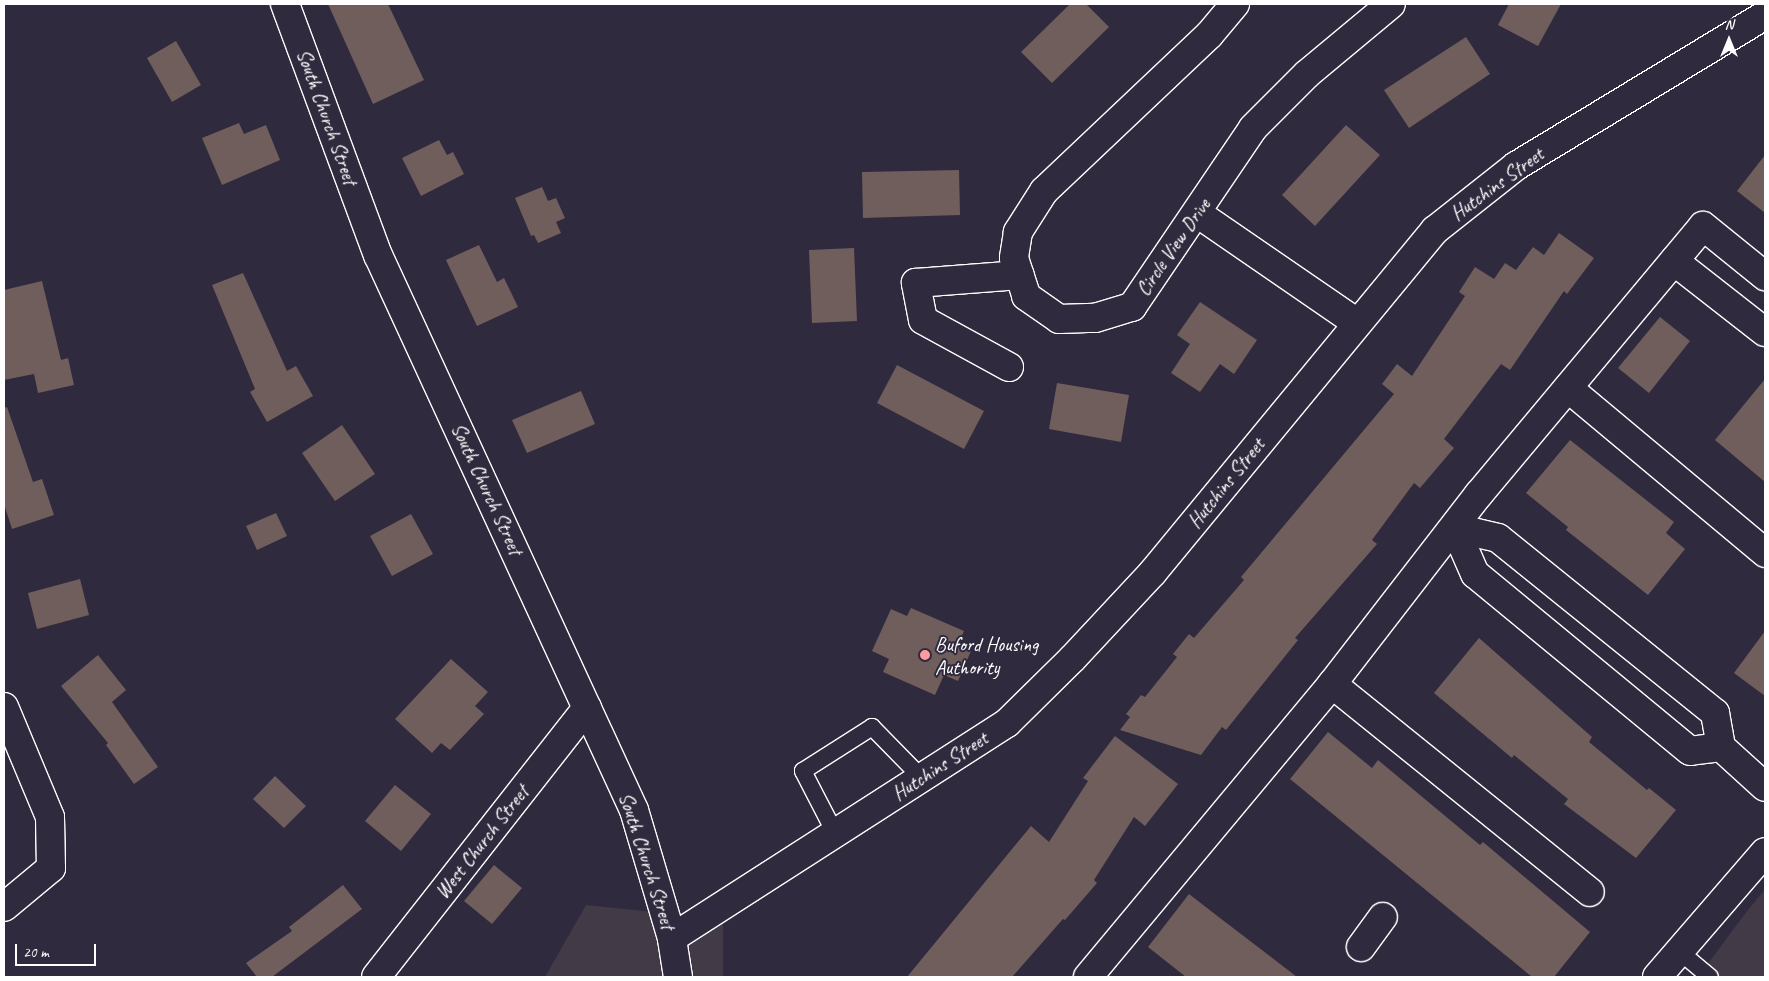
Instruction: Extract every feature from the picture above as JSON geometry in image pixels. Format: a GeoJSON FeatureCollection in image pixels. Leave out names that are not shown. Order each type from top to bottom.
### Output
{"type":"FeatureCollection","features":[{"type":"Feature","properties":{"kind":"street","name":"South Church Street"},"geometry":{"type":"LineString","coordinates":[[285,4],[378,256],[634,810],[672,938],[678,977]]}},
{"type":"Feature","properties":{"kind":"street","name":"Circle View Drive"},"geometry":{"type":"LineString","coordinates":[[1235,4],[1209,34],[1044,190],[1018,232],[1014,258],[1026,296],[1059,319],[1095,318],[1132,307],[1253,128],[1307,74],[1391,4]]}},
{"type":"Feature","properties":{"kind":"street","name":"Hutchins Street"},"geometry":{"type":"LineString","coordinates":[[672,938],[1007,722],[1072,659],[1153,572],[1356,323],[1435,230],[1516,166],[1765,15]]}},
{"type":"Feature","properties":{"kind":"street"},"geometry":{"type":"LineString","coordinates":[[1197,213],[1356,323]]}},
{"type":"Feature","properties":{"kind":"street"},"geometry":{"type":"LineString","coordinates":[[1102,972],[1332,684],[1455,528],[1479,494],[1703,226],[1765,276]]}},
{"type":"Feature","properties":{"kind":"street"},"geometry":{"type":"LineString","coordinates":[[1674,261],[1765,332]]}},
{"type":"Feature","properties":{"kind":"street"},"geometry":{"type":"LineString","coordinates":[[1009,367],[923,320],[916,283],[1020,275]]}},
{"type":"Feature","properties":{"kind":"street"},"geometry":{"type":"LineString","coordinates":[[1568,388],[1765,553]]}},
{"type":"Feature","properties":{"kind":"street"},"geometry":{"type":"LineString","coordinates":[[1455,528],[1498,538],[1715,714],[1721,747],[1765,787]]}},
{"type":"Feature","properties":{"kind":"street"},"geometry":{"type":"LineString","coordinates":[[1455,528],[1475,574],[1586,666],[1690,751],[1721,747]]}},
{"type":"Feature","properties":{"kind":"street"},"geometry":{"type":"LineString","coordinates":[[1586,666],[1610,629]]}},
{"type":"Feature","properties":{"kind":"street"},"geometry":{"type":"LineString","coordinates":[[1332,684],[1590,892]]}},
{"type":"Feature","properties":{"kind":"street"},"geometry":{"type":"LineString","coordinates":[[4,707],[50,817],[51,868],[4,908]]}},
{"type":"Feature","properties":{"kind":"street","name":"West Church Street"},"geometry":{"type":"LineString","coordinates":[[376,977],[588,708]]}},
{"type":"Feature","properties":{"kind":"street"},"geometry":{"type":"LineString","coordinates":[[1657,977],[1765,852]]}},
{"type":"Feature","properties":{"kind":"street"},"geometry":{"type":"LineString","coordinates":[[1361,948],[1383,917]]}},
{"type":"Feature","properties":{"kind":"lane"},"geometry":{"type":"LineString","coordinates":[[835,833],[804,771],[872,727],[922,778]]}},
{"type":"Feature","properties":{"kind":"lane"},"geometry":{"type":"LineString","coordinates":[[1679,951],[1710,977]]}},
{"type":"Feature","properties":{"kind":"shaded area"},"geometry":{"type":"Polygon","coordinates":[[[1765,889],[1765,977],[1698,977],[1744,915],[1765,889]]]}},
{"type":"Feature","properties":{"kind":"shaded area"},"geometry":{"type":"Polygon","coordinates":[[[586,905],[723,919],[723,977],[545,977],[586,905]]]}},
{"type":"Feature","properties":{"kind":"building"},"geometry":{"type":"Polygon","coordinates":[[[328,4],[388,4],[424,80],[373,104],[328,4]]]}},
{"type":"Feature","properties":{"kind":"building"},"geometry":{"type":"Polygon","coordinates":[[[1070,4],[1086,4],[1109,27],[1052,83],[1021,52],[1070,4]]]}},
{"type":"Feature","properties":{"kind":"building"},"geometry":{"type":"Polygon","coordinates":[[[1509,4],[1561,4],[1538,46],[1498,25],[1509,4]]]}},
{"type":"Feature","properties":{"kind":"building"},"geometry":{"type":"Polygon","coordinates":[[[1466,37],[1490,74],[1409,128],[1384,90],[1466,37]]]}},
{"type":"Feature","properties":{"kind":"building"},"geometry":{"type":"Polygon","coordinates":[[[176,41],[201,85],[172,102],[147,58],[176,41]]]}},
{"type":"Feature","properties":{"kind":"building"},"geometry":{"type":"Polygon","coordinates":[[[239,123],[244,134],[266,125],[280,160],[222,185],[202,138],[239,123]]]}},
{"type":"Feature","properties":{"kind":"building"},"geometry":{"type":"Polygon","coordinates":[[[1346,125],[1380,155],[1315,226],[1282,195],[1346,125]]]}},
{"type":"Feature","properties":{"kind":"building"},"geometry":{"type":"Polygon","coordinates":[[[439,140],[447,155],[453,152],[464,174],[421,196],[402,158],[439,140]]]}},
{"type":"Feature","properties":{"kind":"building"},"geometry":{"type":"Polygon","coordinates":[[[1765,155],[1765,213],[1737,191],[1765,155]]]}},
{"type":"Feature","properties":{"kind":"building"},"geometry":{"type":"Polygon","coordinates":[[[959,170],[960,215],[863,218],[862,172],[959,170]]]}},
{"type":"Feature","properties":{"kind":"building"},"geometry":{"type":"Polygon","coordinates":[[[542,187],[548,201],[556,198],[565,218],[556,222],[561,233],[538,243],[534,235],[531,236],[515,198],[542,187]]]}},
{"type":"Feature","properties":{"kind":"building"},"geometry":{"type":"Polygon","coordinates":[[[1559,233],[1594,258],[1567,294],[1564,291],[1510,370],[1501,364],[1444,439],[1454,448],[1420,488],[1414,483],[1372,540],[1377,544],[1295,638],[1298,640],[1226,730],[1222,727],[1201,755],[1120,730],[1130,717],[1126,714],[1141,695],[1145,697],[1177,657],[1173,654],[1189,634],[1194,638],[1244,580],[1241,577],[1394,394],[1382,384],[1397,364],[1412,376],[1465,296],[1459,292],[1475,267],[1494,279],[1505,263],[1516,270],[1533,247],[1544,255],[1559,233]]]}},
{"type":"Feature","properties":{"kind":"building"},"geometry":{"type":"Polygon","coordinates":[[[479,245],[497,282],[504,278],[518,307],[477,326],[446,260],[479,245]]]}},
{"type":"Feature","properties":{"kind":"building"},"geometry":{"type":"Polygon","coordinates":[[[854,248],[857,321],[812,323],[809,250],[854,248]]]}},
{"type":"Feature","properties":{"kind":"building"},"geometry":{"type":"Polygon","coordinates":[[[243,273],[287,371],[296,366],[313,396],[267,422],[250,392],[255,389],[212,285],[243,273]]]}},
{"type":"Feature","properties":{"kind":"building"},"geometry":{"type":"Polygon","coordinates":[[[42,281],[61,360],[68,358],[74,385],[38,393],[34,374],[4,380],[4,290],[42,281]]]}},
{"type":"Feature","properties":{"kind":"building"},"geometry":{"type":"Polygon","coordinates":[[[1200,302],[1257,340],[1234,374],[1220,364],[1200,392],[1171,373],[1190,344],[1177,335],[1200,302]]]}},
{"type":"Feature","properties":{"kind":"building"},"geometry":{"type":"Polygon","coordinates":[[[1660,317],[1690,341],[1649,393],[1618,368],[1660,317]]]}},
{"type":"Feature","properties":{"kind":"building"},"geometry":{"type":"Polygon","coordinates":[[[897,365],[984,411],[964,449],[877,403],[897,365]]]}},
{"type":"Feature","properties":{"kind":"building"},"geometry":{"type":"Polygon","coordinates":[[[1765,379],[1765,482],[1715,440],[1765,379]]]}},
{"type":"Feature","properties":{"kind":"building"},"geometry":{"type":"Polygon","coordinates":[[[1057,383],[1129,395],[1121,442],[1049,429],[1057,383]]]}},
{"type":"Feature","properties":{"kind":"building"},"geometry":{"type":"Polygon","coordinates":[[[581,391],[595,424],[527,453],[512,420],[581,391]]]}},
{"type":"Feature","properties":{"kind":"building"},"geometry":{"type":"Polygon","coordinates":[[[7,407],[33,482],[42,479],[54,515],[12,529],[4,504],[4,408],[7,407]]]}},
{"type":"Feature","properties":{"kind":"building"},"geometry":{"type":"Polygon","coordinates":[[[342,425],[375,474],[335,501],[302,453],[342,425]]]}},
{"type":"Feature","properties":{"kind":"building"},"geometry":{"type":"Polygon","coordinates":[[[1570,440],[1674,522],[1666,533],[1685,549],[1648,595],[1566,530],[1568,527],[1526,493],[1570,440]]]}},
{"type":"Feature","properties":{"kind":"building"},"geometry":{"type":"Polygon","coordinates":[[[276,513],[287,536],[257,550],[246,526],[276,513]]]}},
{"type":"Feature","properties":{"kind":"building"},"geometry":{"type":"Polygon","coordinates":[[[411,514],[433,554],[392,576],[370,536],[411,514]]]}},
{"type":"Feature","properties":{"kind":"building"},"geometry":{"type":"Polygon","coordinates":[[[80,579],[89,615],[37,629],[28,593],[80,579]]]}},
{"type":"Feature","properties":{"kind":"building","name":"Buford Housing Authority"},"geometry":{"type":"Polygon","coordinates":[[[911,608],[964,631],[958,645],[971,651],[958,681],[944,675],[935,695],[883,672],[889,659],[872,651],[891,609],[907,616],[911,608]]]}},
{"type":"Feature","properties":{"kind":"building"},"geometry":{"type":"Polygon","coordinates":[[[1765,631],[1765,696],[1734,673],[1765,631]]]}},
{"type":"Feature","properties":{"kind":"building"},"geometry":{"type":"Polygon","coordinates":[[[1479,638],[1592,737],[1589,742],[1647,790],[1649,788],[1676,810],[1636,858],[1564,804],[1568,799],[1514,755],[1512,758],[1434,693],[1479,638]]]}},
{"type":"Feature","properties":{"kind":"building"},"geometry":{"type":"Polygon","coordinates":[[[98,655],[126,690],[112,702],[158,767],[134,784],[106,745],[108,743],[61,686],[98,655]]]}},
{"type":"Feature","properties":{"kind":"building"},"geometry":{"type":"Polygon","coordinates":[[[451,659],[488,692],[475,706],[484,714],[450,750],[441,743],[432,753],[395,719],[451,659]]]}},
{"type":"Feature","properties":{"kind":"building"},"geometry":{"type":"Polygon","coordinates":[[[1328,732],[1372,768],[1378,760],[1480,845],[1483,842],[1590,932],[1554,977],[1532,977],[1290,779],[1328,732]]]}},
{"type":"Feature","properties":{"kind":"building"},"geometry":{"type":"Polygon","coordinates":[[[1115,736],[1178,784],[1145,826],[1134,817],[1094,880],[1097,883],[1012,977],[907,977],[1031,826],[1049,842],[1088,781],[1083,778],[1115,736]]]}},
{"type":"Feature","properties":{"kind":"building"},"geometry":{"type":"Polygon","coordinates":[[[275,776],[306,806],[284,828],[253,799],[275,776]]]}},
{"type":"Feature","properties":{"kind":"building"},"geometry":{"type":"Polygon","coordinates":[[[395,785],[431,814],[401,851],[365,821],[395,785]]]}},
{"type":"Feature","properties":{"kind":"building"},"geometry":{"type":"Polygon","coordinates":[[[494,865],[522,888],[492,924],[464,901],[494,865]]]}},
{"type":"Feature","properties":{"kind":"building"},"geometry":{"type":"Polygon","coordinates":[[[343,885],[362,909],[272,977],[257,977],[246,963],[292,931],[289,927],[343,885]]]}},
{"type":"Feature","properties":{"kind":"building"},"geometry":{"type":"Polygon","coordinates":[[[1189,894],[1297,977],[1186,977],[1148,947],[1189,894]]]}},
{"type":"Feature","properties":{"kind":"place","name":"Buford Housing Authority"},"geometry":{"type":"Point","coordinates":[925,655]}}]}
